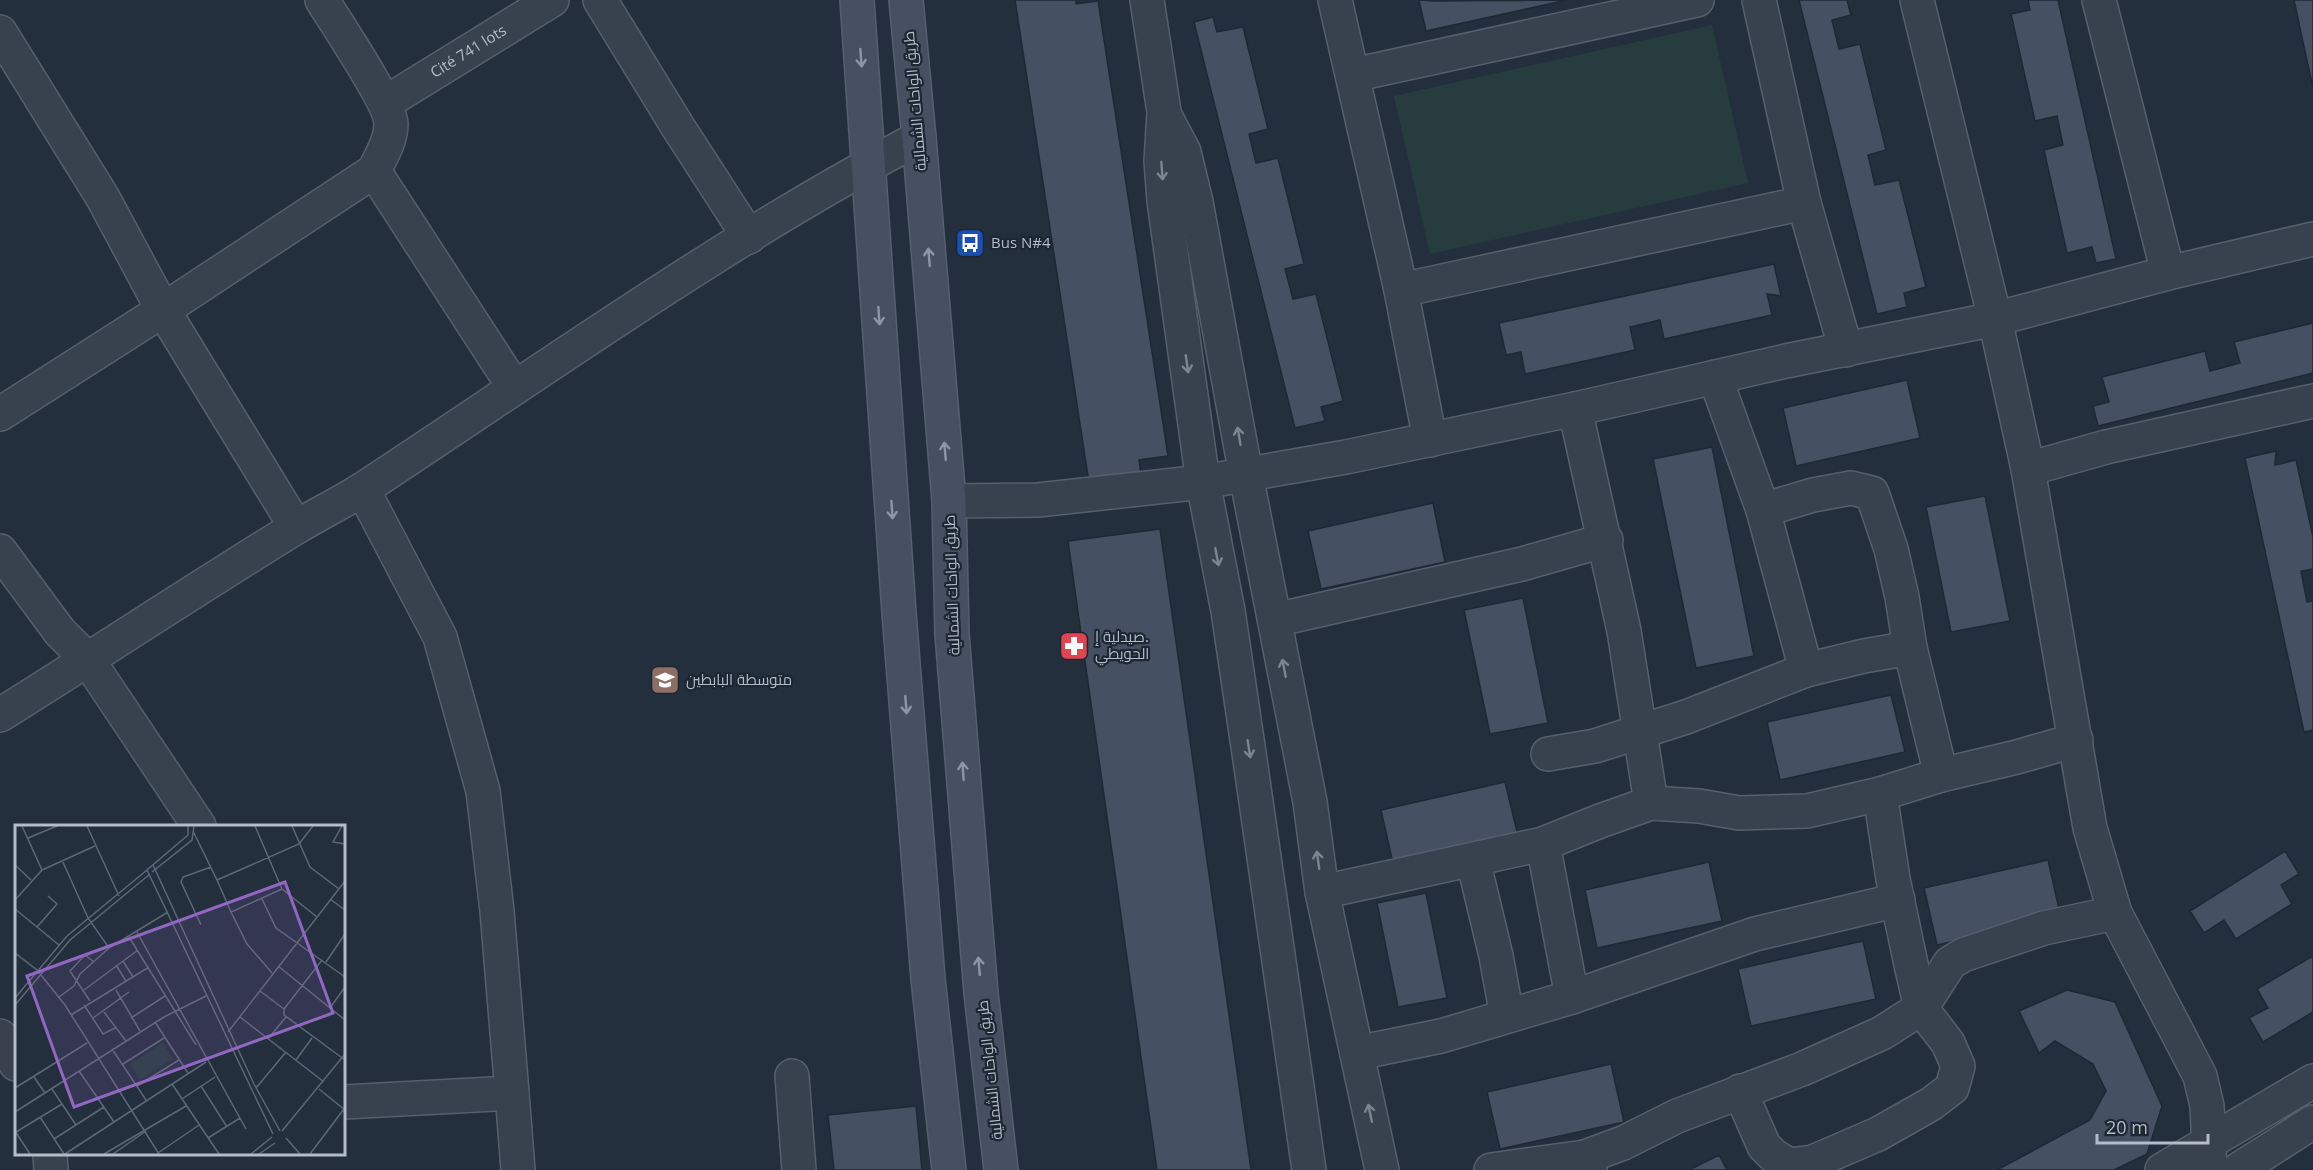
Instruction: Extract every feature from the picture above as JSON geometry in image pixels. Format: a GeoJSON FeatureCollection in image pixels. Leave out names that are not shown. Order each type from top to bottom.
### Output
{"type":"FeatureCollection","features":[{"type":"Feature","properties":{"kind":"main road"},"geometry":{"type":"LineString","coordinates":[[857,0],[899,613],[926,955],[949,1170]]}},
{"type":"Feature","properties":{"kind":"main road","name":"طريق الواحات الشمالية"},"geometry":{"type":"LineString","coordinates":[[906,0],[949,501],[952,634],[959,727],[981,993],[1001,1170]]}},
{"type":"Feature","properties":{"kind":"street"},"geometry":{"type":"LineString","coordinates":[[0,414],[374,171],[388,142],[392,123],[385,103],[321,0]]}},
{"type":"Feature","properties":{"kind":"street","name":"Cité 741 lots"},"geometry":{"type":"LineString","coordinates":[[385,103],[552,0]]}},
{"type":"Feature","properties":{"kind":"street"},"geometry":{"type":"LineString","coordinates":[[600,0],[749,237]]}},
{"type":"Feature","properties":{"kind":"street"},"geometry":{"type":"LineString","coordinates":[[1147,0],[1164,112],[1161,161],[1164,201],[1203,482],[1229,622],[1309,1170]]}},
{"type":"Feature","properties":{"kind":"street"},"geometry":{"type":"LineString","coordinates":[[1335,0],[1401,290],[1430,440]]}},
{"type":"Feature","properties":{"kind":"street"},"geometry":{"type":"LineString","coordinates":[[1353,75],[1697,0]]}},
{"type":"Feature","properties":{"kind":"street"},"geometry":{"type":"LineString","coordinates":[[1759,0],[1804,203],[1846,350]]}},
{"type":"Feature","properties":{"kind":"street"},"geometry":{"type":"LineString","coordinates":[[1917,0],[1995,319],[2028,469],[2090,828],[2115,913],[2200,1076],[2207,1106],[2209,1157]]}},
{"type":"Feature","properties":{"kind":"street"},"geometry":{"type":"LineString","coordinates":[[2099,0],[2168,273]]}},
{"type":"Feature","properties":{"kind":"street"},"geometry":{"type":"LineString","coordinates":[[3,44],[102,198],[163,310],[296,527]]}},
{"type":"Feature","properties":{"kind":"street"},"geometry":{"type":"LineString","coordinates":[[1164,112],[1184,152],[1196,202],[1246,475],[1310,802],[1322,892],[1382,1170]]}},
{"type":"Feature","properties":{"kind":"street"},"geometry":{"type":"LineString","coordinates":[[0,715],[296,527],[363,490],[514,387],[749,237],[868,165],[919,138]]}},
{"type":"Feature","properties":{"kind":"street"},"geometry":{"type":"LineString","coordinates":[[374,171],[514,387]]}},
{"type":"Feature","properties":{"kind":"street"},"geometry":{"type":"LineString","coordinates":[[1401,290],[1804,203]]}},
{"type":"Feature","properties":{"kind":"street"},"geometry":{"type":"LineString","coordinates":[[949,501],[1038,500],[1203,482],[1430,440],[1786,360],[1995,319],[2168,273],[2313,239]]}},
{"type":"Feature","properties":{"kind":"street"},"geometry":{"type":"LineString","coordinates":[[1715,377],[1762,510],[1806,670]]}},
{"type":"Feature","properties":{"kind":"street"},"geometry":{"type":"LineString","coordinates":[[2028,469],[2106,447],[2313,401]]}},
{"type":"Feature","properties":{"kind":"street"},"geometry":{"type":"LineString","coordinates":[[1575,409],[1606,540],[1624,631],[1651,803]]}},
{"type":"Feature","properties":{"kind":"street"},"geometry":{"type":"LineString","coordinates":[[1762,510],[1813,495],[1851,488],[1872,493],[1891,549],[1910,648],[1941,775]]}},
{"type":"Feature","properties":{"kind":"street"},"geometry":{"type":"LineString","coordinates":[[363,490],[440,637],[483,791],[497,911],[518,1170]]}},
{"type":"Feature","properties":{"kind":"street"},"geometry":{"type":"LineString","coordinates":[[1275,620],[1522,564],[1606,540]]}},
{"type":"Feature","properties":{"kind":"street"},"geometry":{"type":"LineString","coordinates":[[0,551],[60,632],[88,660],[198,825]]}},
{"type":"Feature","properties":{"kind":"street"},"geometry":{"type":"LineString","coordinates":[[1548,754],[1595,746],[1639,733],[1806,670],[1910,648]]}},
{"type":"Feature","properties":{"kind":"street"},"geometry":{"type":"LineString","coordinates":[[1322,892],[1543,844],[1651,803],[1699,806],[1739,813],[1807,811],[1880,795],[1941,775],[2076,740]]}},
{"type":"Feature","properties":{"kind":"street"},"geometry":{"type":"LineString","coordinates":[[1740,1091],[1764,1146],[1774,1156],[1789,1165],[1813,1162],[1878,1134],[1931,1104],[1952,1088],[1958,1066],[1948,1043],[1922,1008],[1893,879],[1880,795]]}},
{"type":"Feature","properties":{"kind":"street"},"geometry":{"type":"LineString","coordinates":[[1543,844],[1572,997]]}},
{"type":"Feature","properties":{"kind":"street"},"geometry":{"type":"LineString","coordinates":[[1473,860],[1496,956],[1506,1016]]}},
{"type":"Feature","properties":{"kind":"street"},"geometry":{"type":"LineString","coordinates":[[1357,1053],[1441,1036],[1572,997],[1755,934],[1898,900]]}},
{"type":"Feature","properties":{"kind":"street"},"geometry":{"type":"LineString","coordinates":[[1491,1170],[1587,1163],[1677,1116],[1802,1069],[1872,1037],[1922,1008],[1950,963],[1963,955],[2044,928],[2115,913]]}},
{"type":"Feature","properties":{"kind":"street"},"geometry":{"type":"LineString","coordinates":[[0,1036],[15,1062]]}},
{"type":"Feature","properties":{"kind":"street"},"geometry":{"type":"LineString","coordinates":[[792,1076],[799,1170]]}},
{"type":"Feature","properties":{"kind":"street"},"geometry":{"type":"LineString","coordinates":[[2162,1170],[2209,1157],[2313,1081]]}},
{"type":"Feature","properties":{"kind":"street"},"geometry":{"type":"LineString","coordinates":[[345,1102],[512,1093]]}},
{"type":"Feature","properties":{"kind":"street"},"geometry":{"type":"LineString","coordinates":[[2238,1170],[2313,1122]]}},
{"type":"Feature","properties":{"kind":"street"},"geometry":{"type":"LineString","coordinates":[[50,1155],[51,1170]]}},
{"type":"Feature","properties":{"kind":"green space"},"geometry":{"type":"Polygon","coordinates":[[[1712,25],[1748,183],[1430,254],[1394,96],[1712,25]]]}},
{"type":"Feature","properties":{"kind":"building"},"geometry":{"type":"Polygon","coordinates":[[[1015,0],[1076,0],[1076,4],[1098,1],[1168,456],[1139,460],[1142,482],[1090,489],[1015,0]]]}},
{"type":"Feature","properties":{"kind":"building"},"geometry":{"type":"Polygon","coordinates":[[[1419,0],[1433,1],[1567,0],[1426,31],[1419,0]]]}},
{"type":"Feature","properties":{"kind":"building"},"geometry":{"type":"Polygon","coordinates":[[[1799,0],[1847,0],[1851,15],[1832,20],[1839,49],[1860,44],[1886,150],[1868,155],[1875,185],[1899,180],[1926,287],[1904,293],[1907,307],[1877,314],[1799,0]]]}},
{"type":"Feature","properties":{"kind":"building"},"geometry":{"type":"Polygon","coordinates":[[[2028,0],[2058,0],[2116,259],[2096,263],[2092,247],[2067,253],[2044,150],[2063,145],[2057,116],[2035,121],[2011,14],[2030,10],[2028,0]]]}},
{"type":"Feature","properties":{"kind":"building"},"geometry":{"type":"Polygon","coordinates":[[[2294,0],[2313,0],[2313,88],[2294,0]]]}},
{"type":"Feature","properties":{"kind":"building"},"geometry":{"type":"Polygon","coordinates":[[[1213,17],[1217,32],[1243,27],[1268,129],[1249,134],[1256,163],[1278,158],[1304,264],[1285,269],[1293,299],[1316,294],[1343,401],[1321,407],[1325,421],[1295,428],[1194,22],[1213,17]]]}},
{"type":"Feature","properties":{"kind":"building"},"geometry":{"type":"Polygon","coordinates":[[[1774,264],[1781,296],[1767,294],[1772,315],[1664,339],[1660,320],[1630,327],[1635,350],[1525,374],[1521,352],[1506,355],[1499,323],[1774,264]]]}},
{"type":"Feature","properties":{"kind":"building"},"geometry":{"type":"Polygon","coordinates":[[[2313,323],[2313,373],[2098,426],[2093,406],[2109,402],[2102,377],[2205,351],[2210,371],[2240,363],[2234,342],[2313,323]]]}},
{"type":"Feature","properties":{"kind":"building"},"geometry":{"type":"Polygon","coordinates":[[[1907,380],[1920,438],[1796,466],[1783,408],[1907,380]]]}},
{"type":"Feature","properties":{"kind":"building"},"geometry":{"type":"Polygon","coordinates":[[[1712,447],[1754,656],[1696,668],[1653,459],[1712,447]]]}},
{"type":"Feature","properties":{"kind":"building"},"geometry":{"type":"Polygon","coordinates":[[[2276,451],[2275,465],[2296,460],[2313,537],[2313,569],[2301,571],[2307,602],[2313,601],[2313,730],[2304,732],[2245,458],[2276,451]]]}},
{"type":"Feature","properties":{"kind":"building"},"geometry":{"type":"Polygon","coordinates":[[[1985,496],[2010,621],[1951,632],[1926,507],[1985,496]]]}},
{"type":"Feature","properties":{"kind":"building"},"geometry":{"type":"Polygon","coordinates":[[[1433,503],[1445,562],[1321,589],[1308,531],[1433,503]]]}},
{"type":"Feature","properties":{"kind":"building"},"geometry":{"type":"Polygon","coordinates":[[[1160,529],[1251,1170],[1157,1170],[1068,541],[1160,529]]]}},
{"type":"Feature","properties":{"kind":"building"},"geometry":{"type":"Polygon","coordinates":[[[1523,598],[1548,723],[1490,734],[1464,610],[1523,598]]]}},
{"type":"Feature","properties":{"kind":"building"},"geometry":{"type":"Polygon","coordinates":[[[1891,695],[1905,752],[1780,780],[1767,722],[1891,695]]]}},
{"type":"Feature","properties":{"kind":"building"},"geometry":{"type":"Polygon","coordinates":[[[1505,782],[1519,840],[1394,868],[1381,810],[1505,782]]]}},
{"type":"Feature","properties":{"kind":"building"},"geometry":{"type":"Polygon","coordinates":[[[2285,851],[2299,874],[2281,885],[2292,904],[2236,939],[2224,920],[2204,933],[2190,911],[2285,851]]]}},
{"type":"Feature","properties":{"kind":"building"},"geometry":{"type":"Polygon","coordinates":[[[2048,860],[2061,918],[1937,945],[1924,888],[2048,860]]]}},
{"type":"Feature","properties":{"kind":"building"},"geometry":{"type":"Polygon","coordinates":[[[1709,862],[1722,921],[1597,948],[1585,890],[1709,862]]]}},
{"type":"Feature","properties":{"kind":"building"},"geometry":{"type":"Polygon","coordinates":[[[1426,893],[1447,998],[1398,1007],[1377,903],[1426,893]]]}},
{"type":"Feature","properties":{"kind":"building"},"geometry":{"type":"Polygon","coordinates":[[[1863,941],[1876,999],[1751,1026],[1738,969],[1863,941]]]}},
{"type":"Feature","properties":{"kind":"building"},"geometry":{"type":"Polygon","coordinates":[[[2313,956],[2313,1012],[2263,1042],[2249,1018],[2268,1008],[2257,989],[2313,956]]]}},
{"type":"Feature","properties":{"kind":"building"},"geometry":{"type":"Polygon","coordinates":[[[2067,990],[2115,1002],[2162,1106],[2147,1154],[2114,1170],[1997,1170],[2090,1120],[2106,1091],[2093,1064],[2055,1041],[2039,1053],[2019,1011],[2067,990]]]}},
{"type":"Feature","properties":{"kind":"building"},"geometry":{"type":"Polygon","coordinates":[[[1611,1064],[1624,1122],[1500,1149],[1487,1092],[1611,1064]]]}},
{"type":"Feature","properties":{"kind":"building"},"geometry":{"type":"Polygon","coordinates":[[[916,1106],[922,1170],[834,1170],[828,1115],[916,1106]]]}},
{"type":"Feature","properties":{"kind":"building"},"geometry":{"type":"Polygon","coordinates":[[[1719,1155],[1727,1170],[1689,1170],[1719,1155]]]}},
{"type":"Feature","properties":{"kind":"place","name":"Bus N#4"},"geometry":{"type":"Point","coordinates":[970,243]}},
{"type":"Feature","properties":{"kind":"place","name":"صيدلية إ. الحويطي"},"geometry":{"type":"Point","coordinates":[1074,646]}},
{"type":"Feature","properties":{"kind":"place","name":"متوسطة البابطين"},"geometry":{"type":"Point","coordinates":[665,680]}}]}
